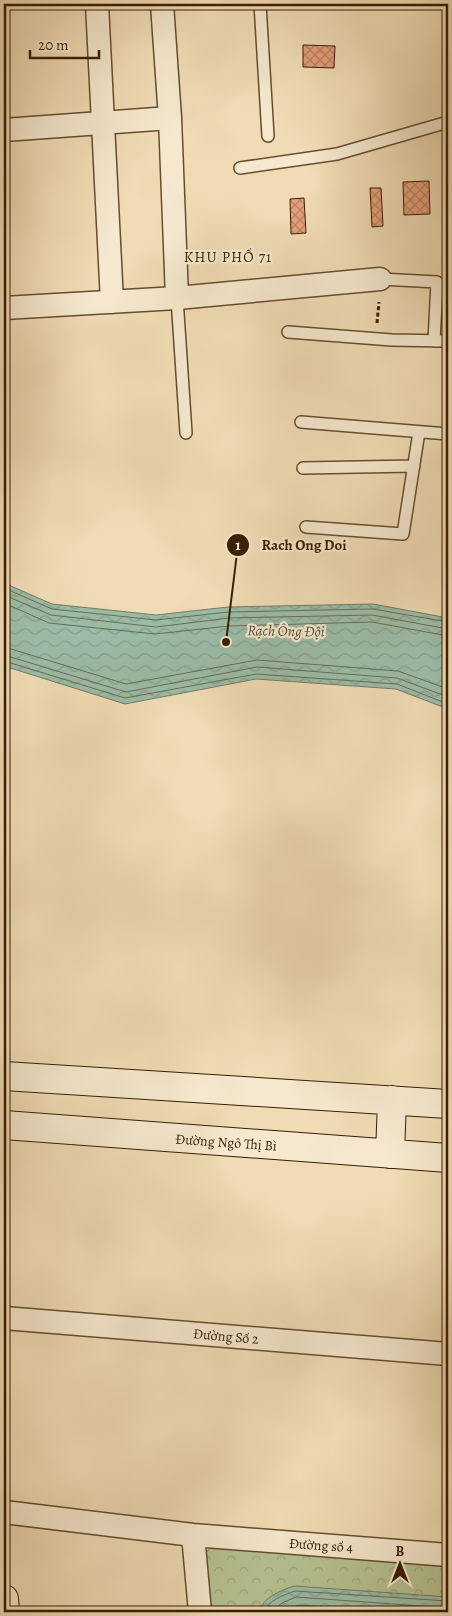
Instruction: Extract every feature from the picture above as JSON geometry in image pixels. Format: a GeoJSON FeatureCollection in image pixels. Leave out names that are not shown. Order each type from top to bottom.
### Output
{"type":"FeatureCollection","features":[{"type":"Feature","properties":{"kind":"street"},"geometry":{"type":"LineString","coordinates":[[97,4],[112,302]]}},
{"type":"Feature","properties":{"kind":"street"},"geometry":{"type":"LineString","coordinates":[[162,4],[170,118],[177,298]]}},
{"type":"Feature","properties":{"kind":"street"},"geometry":{"type":"LineString","coordinates":[[4,130],[170,118]]}},
{"type":"Feature","properties":{"kind":"street"},"geometry":{"type":"LineString","coordinates":[[4,308],[177,298],[380,279]]}},
{"type":"Feature","properties":{"kind":"street"},"geometry":{"type":"LineString","coordinates":[[4,1076],[448,1104]]}},
{"type":"Feature","properties":{"kind":"street"},"geometry":{"type":"LineString","coordinates":[[390,1154],[392,1100]]}},
{"type":"Feature","properties":{"kind":"street","name":"Đường Ngô Thị Bì"},"geometry":{"type":"LineString","coordinates":[[4,1126],[448,1158]]}},
{"type":"Feature","properties":{"kind":"street","name":"Đường Số 2"},"geometry":{"type":"LineString","coordinates":[[4,1318],[448,1354]]}},
{"type":"Feature","properties":{"kind":"street","name":"Đường số 4"},"geometry":{"type":"LineString","coordinates":[[4,1512],[193,1535],[448,1555]]}},
{"type":"Feature","properties":{"kind":"street"},"geometry":{"type":"LineString","coordinates":[[193,1535],[200,1612]]}},
{"type":"Feature","properties":{"kind":"street"},"geometry":{"type":"LineString","coordinates":[[4,1599],[5,1612]]}},
{"type":"Feature","properties":{"kind":"lane"},"geometry":{"type":"LineString","coordinates":[[260,4],[268,136]]}},
{"type":"Feature","properties":{"kind":"lane"},"geometry":{"type":"LineString","coordinates":[[240,168],[337,154],[448,122]]}},
{"type":"Feature","properties":{"kind":"lane"},"geometry":{"type":"LineString","coordinates":[[380,279],[437,282],[434,341]]}},
{"type":"Feature","properties":{"kind":"lane"},"geometry":{"type":"LineString","coordinates":[[177,298],[186,433]]}},
{"type":"Feature","properties":{"kind":"lane"},"geometry":{"type":"LineString","coordinates":[[288,332],[376,339],[448,341]]}},
{"type":"Feature","properties":{"kind":"lane"},"geometry":{"type":"LineString","coordinates":[[301,422],[448,434]]}},
{"type":"Feature","properties":{"kind":"lane"},"geometry":{"type":"LineString","coordinates":[[306,527],[403,534],[419,432]]}},
{"type":"Feature","properties":{"kind":"lane"},"geometry":{"type":"LineString","coordinates":[[303,468],[414,466]]}},
{"type":"Feature","properties":{"kind":"path"},"geometry":{"type":"LineString","coordinates":[[376,339],[380,279]]}},
{"type":"Feature","properties":{"kind":"green space"},"geometry":{"type":"Polygon","coordinates":[[[212,1547],[448,1565],[448,1612],[208,1612],[204,1554],[212,1547]]]}},
{"type":"Feature","properties":{"kind":"water","name":"Rạch Ông Đội"},"geometry":{"type":"Polygon","coordinates":[[[4,583],[52,604],[156,615],[228,607],[373,604],[448,618],[448,709],[396,689],[256,679],[125,704],[4,666],[4,583]]]}},
{"type":"Feature","properties":{"kind":"water"},"geometry":{"type":"Polygon","coordinates":[[[294,1586],[448,1597],[448,1612],[259,1612],[268,1598],[294,1586]]]}},
{"type":"Feature","properties":{"kind":"building"},"geometry":{"type":"Polygon","coordinates":[[[303,45],[335,46],[334,68],[303,67],[303,45]]]}},
{"type":"Feature","properties":{"kind":"building"},"geometry":{"type":"Polygon","coordinates":[[[429,181],[430,214],[404,215],[403,182],[429,181]]]}},
{"type":"Feature","properties":{"kind":"building"},"geometry":{"type":"Polygon","coordinates":[[[370,188],[381,188],[383,226],[372,227],[370,188]]]}},
{"type":"Feature","properties":{"kind":"building"},"geometry":{"type":"Polygon","coordinates":[[[304,198],[306,233],[291,234],[290,199],[304,198]]]}},
{"type":"Feature","properties":{"kind":"place","name":"Rach Ong Doi"},"geometry":{"type":"Point","coordinates":[226,642]}},
{"type":"Feature","properties":{"kind":"district","name":"KHU PHỐ 71"},"geometry":{"type":"Point","coordinates":[228,257]}}]}
